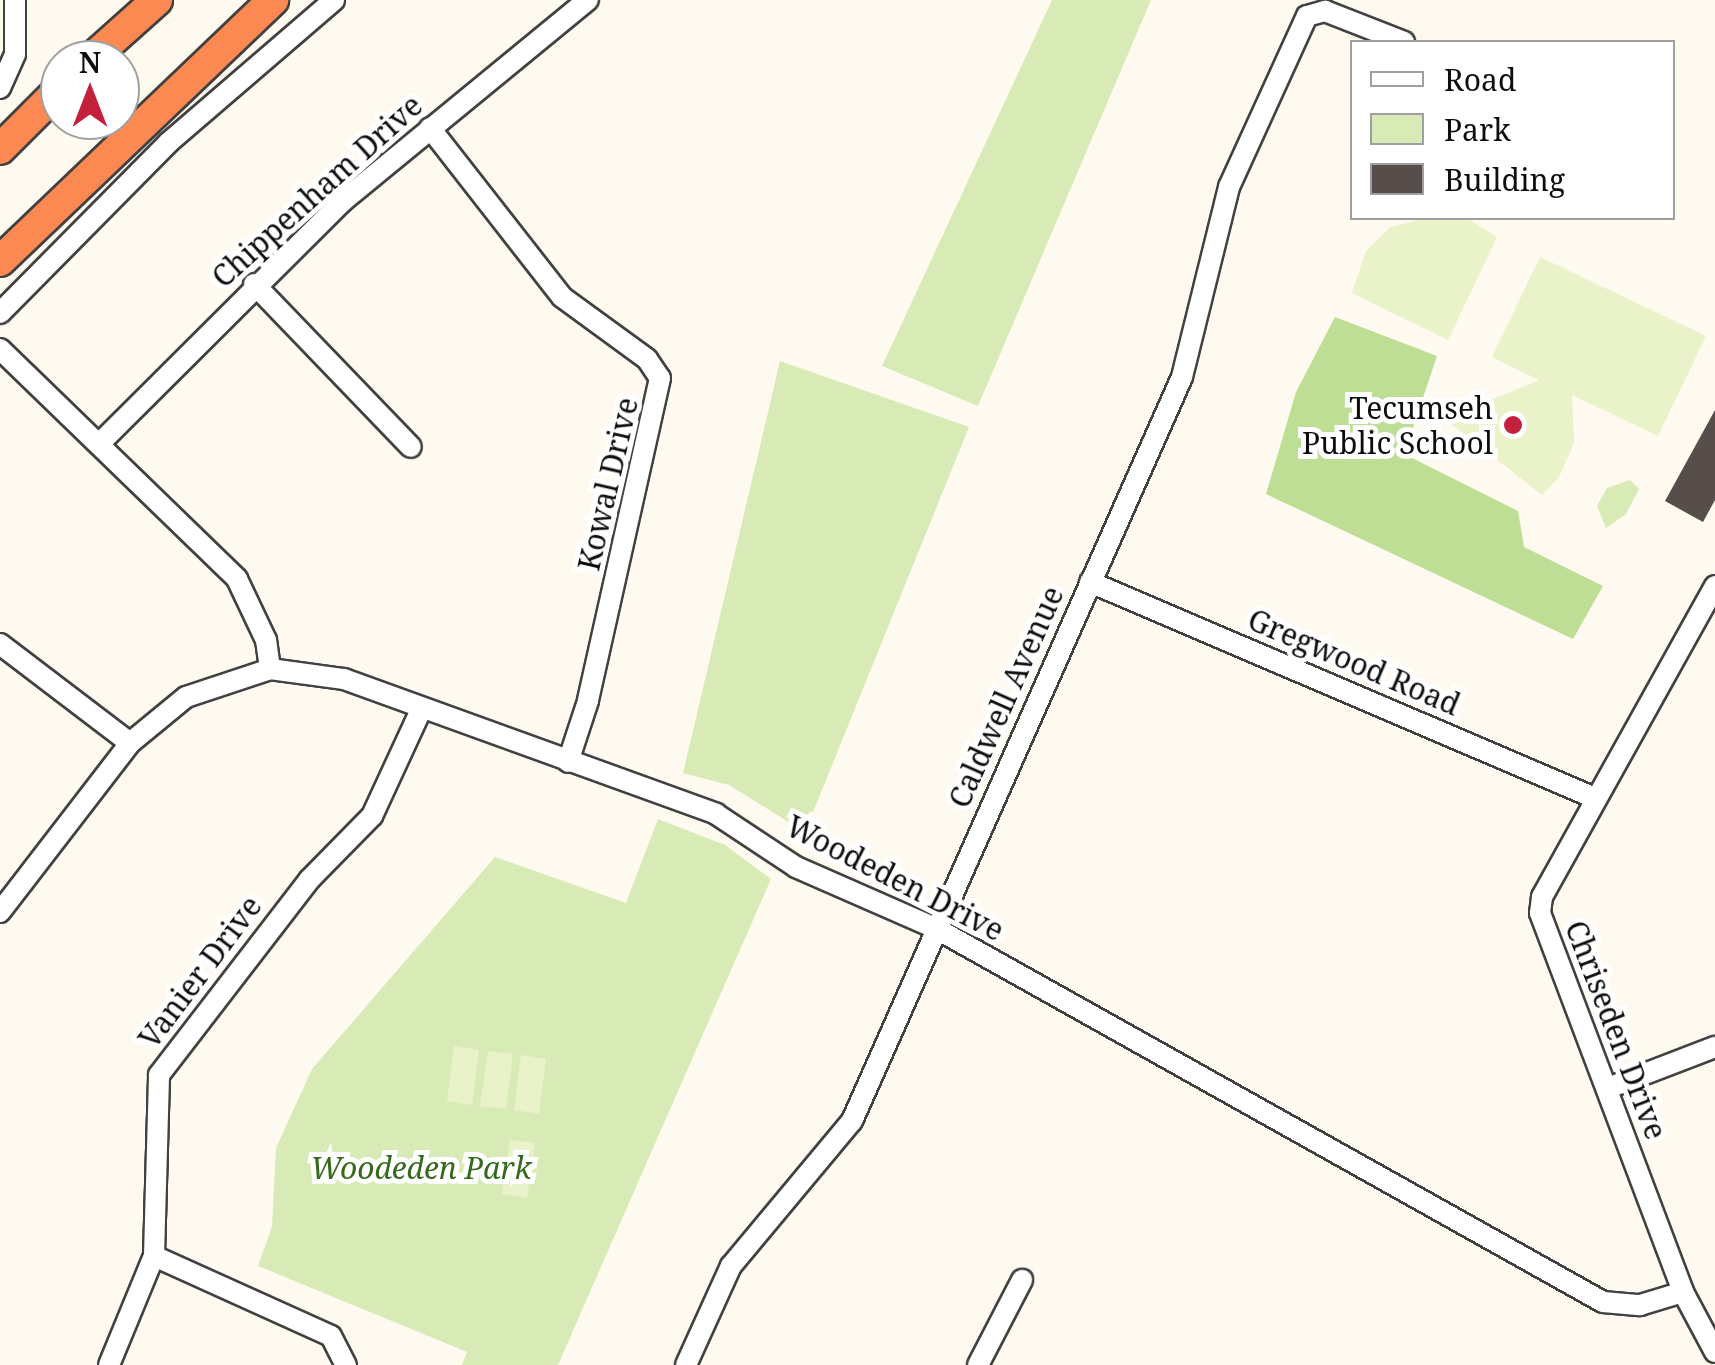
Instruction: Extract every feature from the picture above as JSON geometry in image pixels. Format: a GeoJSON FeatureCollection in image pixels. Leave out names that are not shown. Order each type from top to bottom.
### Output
{"type":"FeatureCollection","features":[{"type":"Feature","properties":{"kind":"highway"},"geometry":{"type":"LineString","coordinates":[[113,40],[158,0]]}},
{"type":"Feature","properties":{"kind":"highway"},"geometry":{"type":"LineString","coordinates":[[0,261],[274,0]]}},
{"type":"Feature","properties":{"kind":"highway"},"geometry":{"type":"LineString","coordinates":[[0,149],[40,110]]}},
{"type":"Feature","properties":{"kind":"street"},"geometry":{"type":"LineString","coordinates":[[0,88],[14,54],[16,0]]}},
{"type":"Feature","properties":{"kind":"street"},"geometry":{"type":"LineString","coordinates":[[0,313],[168,144],[334,0]]}},
{"type":"Feature","properties":{"kind":"street","name":"Chippenham Drive"},"geometry":{"type":"LineString","coordinates":[[100,443],[254,284],[430,128],[588,0]]}},
{"type":"Feature","properties":{"kind":"street","name":"Caldwell Avenue"},"geometry":{"type":"LineString","coordinates":[[686,1365],[731,1266],[852,1121],[1182,377],[1230,187],[1308,16],[1325,10],[1399,40]]}},
{"type":"Feature","properties":{"kind":"street","name":"Kowal Drive"},"geometry":{"type":"LineString","coordinates":[[430,128],[562,297],[647,359],[660,378],[592,682],[568,762]]}},
{"type":"Feature","properties":{"kind":"street"},"geometry":{"type":"LineString","coordinates":[[254,284],[411,447]]}},
{"type":"Feature","properties":{"kind":"street"},"geometry":{"type":"LineString","coordinates":[[0,349],[237,580],[266,640],[270,669]]}},
{"type":"Feature","properties":{"kind":"street","name":"Gregwood Road"},"geometry":{"type":"LineString","coordinates":[[1090,582],[1596,798]]}},
{"type":"Feature","properties":{"kind":"street","name":"Chriseden Drive"},"geometry":{"type":"LineString","coordinates":[[1683,1292],[1540,913],[1542,897],[1715,586]]}},
{"type":"Feature","properties":{"kind":"street"},"geometry":{"type":"LineString","coordinates":[[0,644],[130,743]]}},
{"type":"Feature","properties":{"kind":"street","name":"Woodeden Drive"},"geometry":{"type":"LineString","coordinates":[[0,912],[130,743],[186,697],[270,669],[344,679],[420,710],[716,814],[796,867],[937,929],[1602,1302],[1640,1305],[1683,1292]]}},
{"type":"Feature","properties":{"kind":"street","name":"Vanier Drive"},"geometry":{"type":"LineString","coordinates":[[109,1365],[154,1256],[159,1075],[308,880],[372,816],[420,710]]}},
{"type":"Feature","properties":{"kind":"street"},"geometry":{"type":"LineString","coordinates":[[1608,1088],[1715,1047]]}},
{"type":"Feature","properties":{"kind":"street"},"geometry":{"type":"LineString","coordinates":[[154,1256],[331,1336],[346,1365]]}},
{"type":"Feature","properties":{"kind":"street"},"geometry":{"type":"LineString","coordinates":[[978,1365],[1022,1280]]}},
{"type":"Feature","properties":{"kind":"street"},"geometry":{"type":"LineString","coordinates":[[1683,1292],[1715,1352]]}},
{"type":"Feature","properties":{"kind":"green space"},"geometry":{"type":"Polygon","coordinates":[[[1052,0],[1151,0],[978,406],[882,366],[1052,0]]]}},
{"type":"Feature","properties":{"kind":"green space"},"geometry":{"type":"Polygon","coordinates":[[[1417,220],[1470,220],[1497,237],[1448,340],[1352,293],[1366,251],[1389,228],[1417,220]]]}},
{"type":"Feature","properties":{"kind":"green space"},"geometry":{"type":"Polygon","coordinates":[[[1540,257],[1706,336],[1658,436],[1572,395],[1574,443],[1559,477],[1542,495],[1450,423],[1450,417],[1539,380],[1492,357],[1540,257]]]}},
{"type":"Feature","properties":{"kind":"green space"},"geometry":{"type":"Polygon","coordinates":[[[1335,317],[1437,356],[1404,454],[1518,511],[1524,547],[1603,586],[1573,639],[1266,494],[1296,392],[1335,317]]]}},
{"type":"Feature","properties":{"kind":"green space"},"geometry":{"type":"Polygon","coordinates":[[[780,361],[969,427],[805,832],[729,785],[683,773],[780,361]]]}},
{"type":"Feature","properties":{"kind":"green space"},"geometry":{"type":"Polygon","coordinates":[[[1630,480],[1639,489],[1626,514],[1606,528],[1597,506],[1607,488],[1630,480]]]}},
{"type":"Feature","properties":{"kind":"green space","name":"Woodeden Park"},"geometry":{"type":"Polygon","coordinates":[[[658,819],[725,845],[771,879],[558,1365],[462,1365],[467,1352],[258,1266],[272,1226],[276,1148],[312,1069],[495,857],[626,903],[658,819]]]}},
{"type":"Feature","properties":{"kind":"green space"},"geometry":{"type":"Polygon","coordinates":[[[454,1046],[479,1050],[472,1105],[447,1101],[454,1046]]]}},
{"type":"Feature","properties":{"kind":"green space"},"geometry":{"type":"Polygon","coordinates":[[[488,1051],[513,1054],[506,1109],[480,1106],[488,1051]]]}},
{"type":"Feature","properties":{"kind":"green space"},"geometry":{"type":"Polygon","coordinates":[[[521,1055],[546,1059],[539,1114],[514,1110],[521,1055]]]}},
{"type":"Feature","properties":{"kind":"green space"},"geometry":{"type":"Polygon","coordinates":[[[510,1140],[535,1143],[527,1198],[502,1194],[510,1140]]]}},
{"type":"Feature","properties":{"kind":"building"},"geometry":{"type":"Polygon","coordinates":[[[1715,410],[1715,500],[1703,522],[1665,501],[1715,410]]]}},
{"type":"Feature","properties":{"kind":"place","name":"Tecumseh Public School"},"geometry":{"type":"Point","coordinates":[1513,425]}}]}
